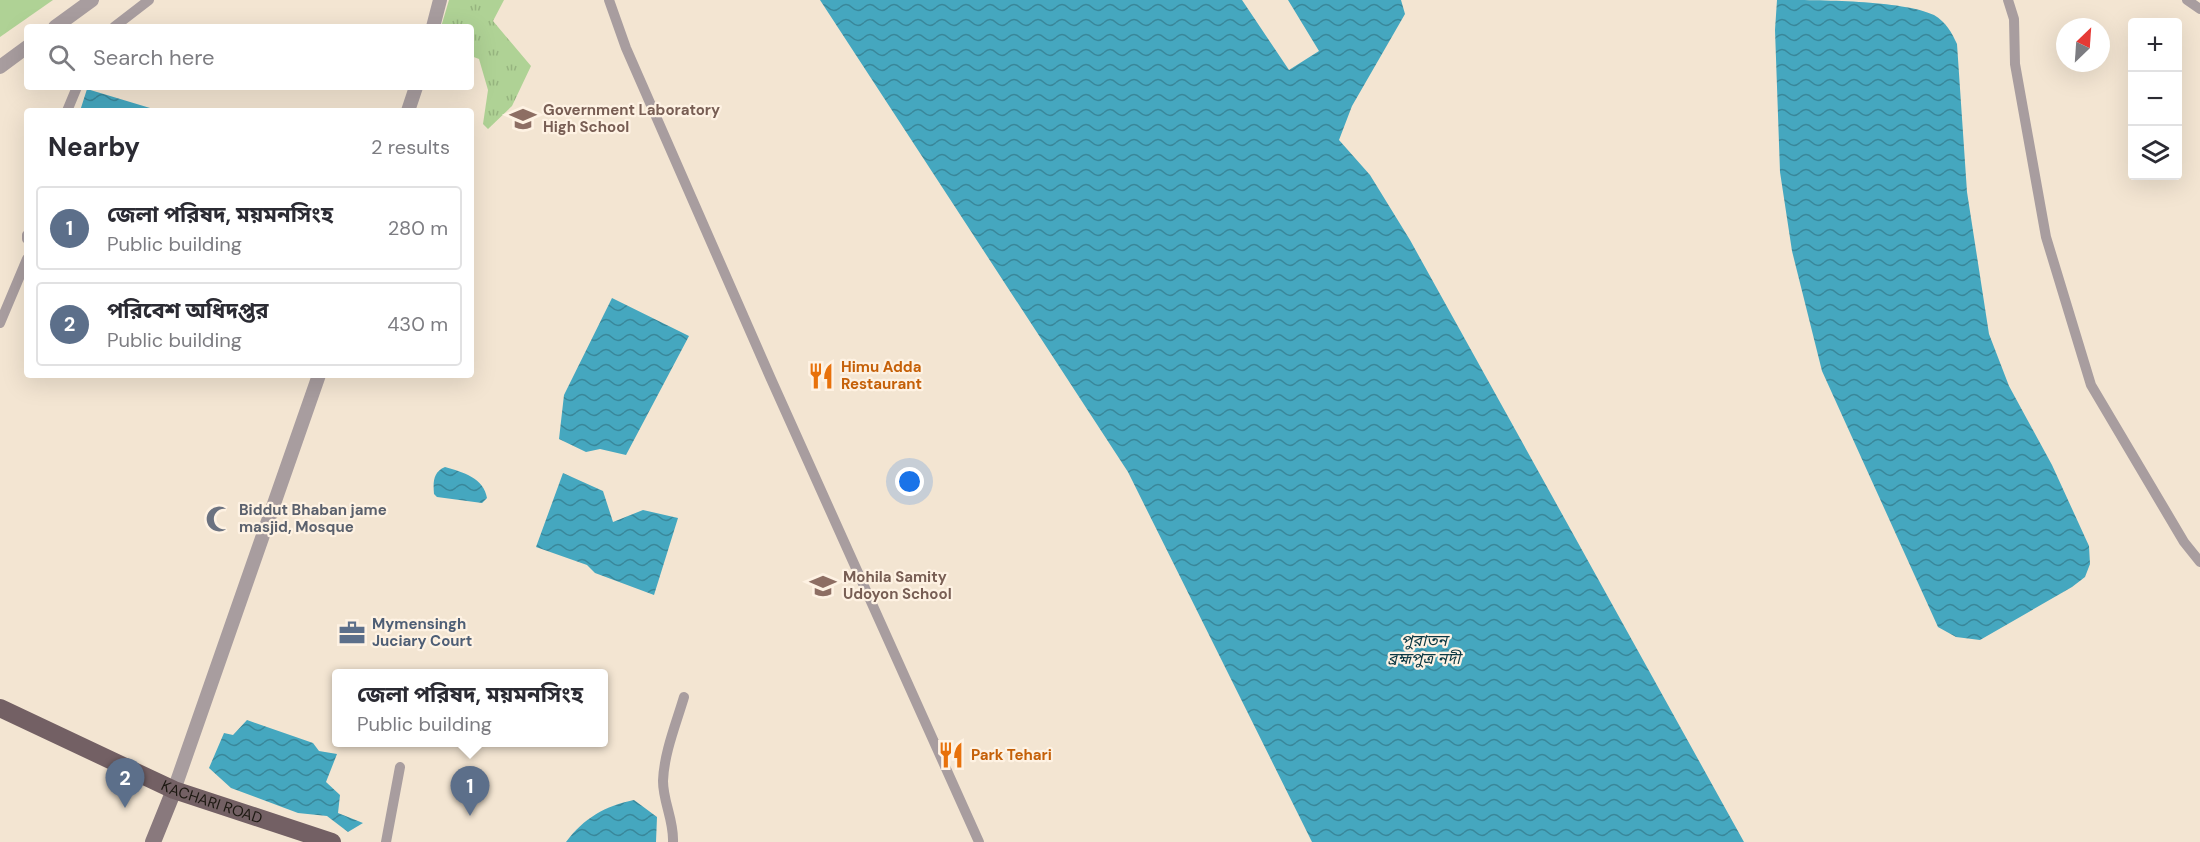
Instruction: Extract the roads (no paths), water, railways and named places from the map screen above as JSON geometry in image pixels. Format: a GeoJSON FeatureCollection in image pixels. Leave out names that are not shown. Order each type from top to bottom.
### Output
{"type":"FeatureCollection","features":[{"type":"Feature","properties":{"kind":"main road","name":"KACHARI ROAD"},"geometry":{"type":"LineString","coordinates":[[0,708],[174,790],[332,842]]}},
{"type":"Feature","properties":{"kind":"main road"},"geometry":{"type":"LineString","coordinates":[[153,842],[174,790]]}},
{"type":"Feature","properties":{"kind":"street"},"geometry":{"type":"LineString","coordinates":[[59,24],[92,0]]}},
{"type":"Feature","properties":{"kind":"street"},"geometry":{"type":"LineString","coordinates":[[118,24],[149,0]]}},
{"type":"Feature","properties":{"kind":"street"},"geometry":{"type":"LineString","coordinates":[[434,24],[440,0]]}},
{"type":"Feature","properties":{"kind":"street"},"geometry":{"type":"LineString","coordinates":[[609,0],[626,48],[771,379],[979,842]]}},
{"type":"Feature","properties":{"kind":"street"},"geometry":{"type":"LineString","coordinates":[[2008,0],[2013,19],[2014,64],[2046,237],[2091,385],[2184,542],[2200,562]]}},
{"type":"Feature","properties":{"kind":"street"},"geometry":{"type":"LineString","coordinates":[[2187,0],[2200,9]]}},
{"type":"Feature","properties":{"kind":"street"},"geometry":{"type":"LineString","coordinates":[[0,67],[24,49]]}},
{"type":"Feature","properties":{"kind":"street"},"geometry":{"type":"LineString","coordinates":[[68,108],[76,90]]}},
{"type":"Feature","properties":{"kind":"street"},"geometry":{"type":"LineString","coordinates":[[409,108],[415,90]]}},
{"type":"Feature","properties":{"kind":"street"},"geometry":{"type":"LineString","coordinates":[[0,323],[24,266]]}},
{"type":"Feature","properties":{"kind":"street"},"geometry":{"type":"LineString","coordinates":[[174,790],[319,378]]}},
{"type":"Feature","properties":{"kind":"street"},"geometry":{"type":"LineString","coordinates":[[673,842],[673,823],[665,798],[663,781],[684,698]]}},
{"type":"Feature","properties":{"kind":"street"},"geometry":{"type":"LineString","coordinates":[[386,842],[400,767]]}},
{"type":"Feature","properties":{"kind":"water","name":"পুরাতন ব্রহ্মপুত্র নদী"},"geometry":{"type":"Polygon","coordinates":[[[820,0],[1242,0],[1289,70],[1319,51],[1288,0],[1401,0],[1405,14],[1352,106],[1339,140],[1370,175],[1410,240],[1744,842],[1312,842],[1128,472],[820,0]]]}},
{"type":"Feature","properties":{"kind":"water"},"geometry":{"type":"Polygon","coordinates":[[[1777,0],[1858,2],[1920,10],[1942,21],[1957,44],[1967,192],[1989,334],[2009,386],[2052,465],[2089,546],[2090,564],[2085,577],[2072,587],[1980,640],[1956,637],[1938,627],[1822,371],[1792,251],[1780,172],[1775,30],[1777,0]]]}},
{"type":"Feature","properties":{"kind":"water"},"geometry":{"type":"Polygon","coordinates":[[[87,90],[90,90],[150,108],[81,108],[87,90]]]}},
{"type":"Feature","properties":{"kind":"water"},"geometry":{"type":"Polygon","coordinates":[[[612,298],[689,336],[626,455],[600,449],[586,452],[559,439],[564,395],[612,298]]]}},
{"type":"Feature","properties":{"kind":"water"},"geometry":{"type":"Polygon","coordinates":[[[445,467],[472,477],[482,485],[487,498],[482,503],[437,497],[434,494],[435,478],[438,472],[445,467]]]}},
{"type":"Feature","properties":{"kind":"water"},"geometry":{"type":"Polygon","coordinates":[[[563,473],[603,491],[613,522],[643,510],[678,518],[654,595],[595,573],[587,565],[536,547],[563,473]]]}},
{"type":"Feature","properties":{"kind":"water"},"geometry":{"type":"Polygon","coordinates":[[[247,720],[313,743],[319,751],[337,754],[326,782],[340,795],[338,813],[363,823],[348,832],[327,816],[298,813],[231,788],[209,768],[224,733],[233,735],[247,720]]]}},
{"type":"Feature","properties":{"kind":"water"},"geometry":{"type":"Polygon","coordinates":[[[634,800],[657,817],[656,842],[566,842],[580,826],[596,814],[634,800]]]}},
{"type":"Feature","properties":{"kind":"place","name":"Government Laboratory High School"},"geometry":{"type":"Point","coordinates":[523,119]}},
{"type":"Feature","properties":{"kind":"place","name":"Himu Adda Restaurant"},"geometry":{"type":"Point","coordinates":[821,376]}},
{"type":"Feature","properties":{"kind":"place","name":"Biddut Bhaban jame masjid, Mosque"},"geometry":{"type":"Point","coordinates":[219,519]}},
{"type":"Feature","properties":{"kind":"place","name":"Mohila Samity Udoyon School"},"geometry":{"type":"Point","coordinates":[823,586]}},
{"type":"Feature","properties":{"kind":"place","name":"Mymensingh Juciary Court"},"geometry":{"type":"Point","coordinates":[352,633]}},
{"type":"Feature","properties":{"kind":"place","name":"Park Tehari"},"geometry":{"type":"Point","coordinates":[951,755]}},
{"type":"Feature","properties":{"kind":"place","name":"পরিবেশ অধিদপ্তর"},"geometry":{"type":"Point","coordinates":[125,808]}},
{"type":"Feature","properties":{"kind":"place","name":"জেলা পরিষদ, ময়মনসিংহ"},"geometry":{"type":"Point","coordinates":[470,816]}}]}
